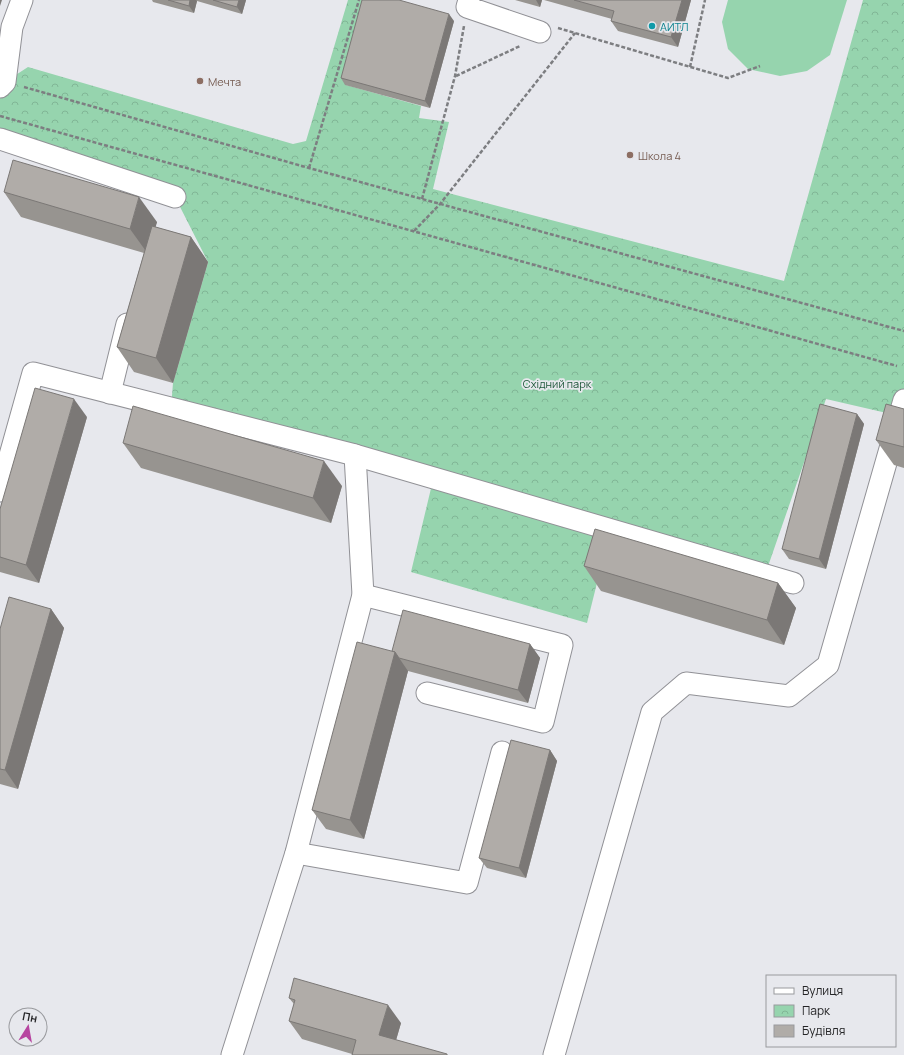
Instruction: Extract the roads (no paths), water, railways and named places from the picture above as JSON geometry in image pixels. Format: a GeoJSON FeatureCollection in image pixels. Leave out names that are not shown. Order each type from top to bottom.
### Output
{"type":"FeatureCollection","features":[{"type":"Feature","properties":{"kind":"lane"},"geometry":{"type":"LineString","coordinates":[[3,84],[12,27],[22,0]]}},
{"type":"Feature","properties":{"kind":"lane"},"geometry":{"type":"LineString","coordinates":[[469,0],[467,7],[546,32]]}},
{"type":"Feature","properties":{"kind":"lane"},"geometry":{"type":"LineString","coordinates":[[0,139],[175,197]]}},
{"type":"Feature","properties":{"kind":"lane"},"geometry":{"type":"LineString","coordinates":[[110,393],[132,304]]}},
{"type":"Feature","properties":{"kind":"lane"},"geometry":{"type":"LineString","coordinates":[[0,491],[33,373],[355,455],[793,583]]}},
{"type":"Feature","properties":{"kind":"lane"},"geometry":{"type":"LineString","coordinates":[[554,1055],[652,712],[686,683],[789,696],[828,665],[904,400]]}},
{"type":"Feature","properties":{"kind":"lane"},"geometry":{"type":"LineString","coordinates":[[232,1055],[296,853],[362,595],[355,455]]}},
{"type":"Feature","properties":{"kind":"lane"},"geometry":{"type":"LineString","coordinates":[[362,595],[562,645],[543,722],[427,694]]}},
{"type":"Feature","properties":{"kind":"lane"},"geometry":{"type":"LineString","coordinates":[[296,853],[467,884],[502,752]]}},
{"type":"Feature","properties":{"kind":"place","name":"АИТЛ"},"geometry":{"type":"Point","coordinates":[652,26]}},
{"type":"Feature","properties":{"kind":"place","name":"Мечта"},"geometry":{"type":"Point","coordinates":[200,81]}},
{"type":"Feature","properties":{"kind":"place","name":"Школа 4"},"geometry":{"type":"Point","coordinates":[630,155]}},
{"type":"Feature","properties":{"kind":"park label","name":"Східний парк"},"geometry":{"type":"Point","coordinates":[557,383]}}]}
